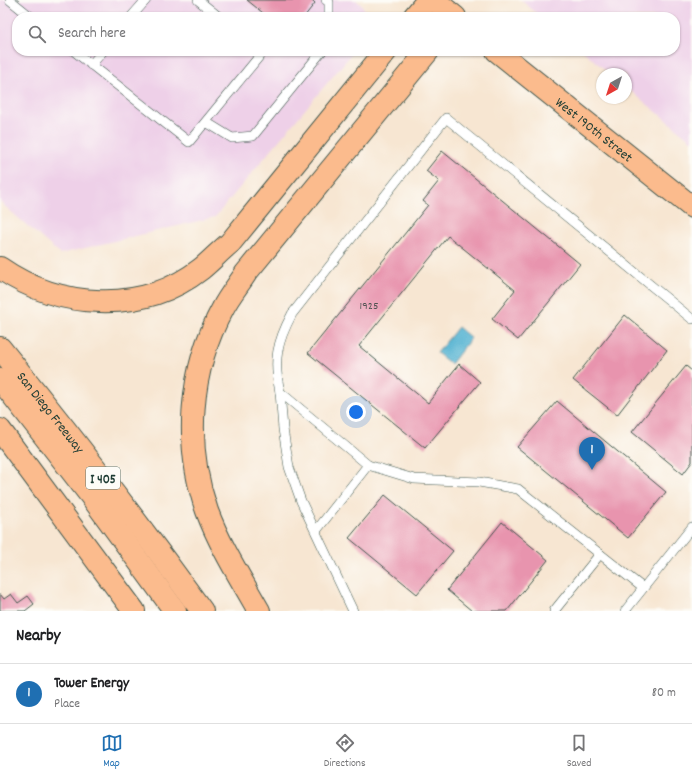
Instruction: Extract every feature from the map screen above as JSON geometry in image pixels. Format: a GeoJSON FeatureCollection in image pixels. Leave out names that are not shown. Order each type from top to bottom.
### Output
{"type":"FeatureCollection","features":[{"type":"Feature","properties":{"kind":"main road"},"geometry":{"type":"LineString","coordinates":[[418,12],[428,0]]}},
{"type":"Feature","properties":{"kind":"main road"},"geometry":{"type":"LineString","coordinates":[[434,0],[449,12]]}},
{"type":"Feature","properties":{"kind":"main road"},"geometry":{"type":"LineString","coordinates":[[0,268],[39,290],[60,297],[100,302],[146,297],[173,286],[200,270],[230,243],[382,56]]}},
{"type":"Feature","properties":{"kind":"main road"},"geometry":{"type":"LineString","coordinates":[[259,611],[218,537],[207,511],[199,479],[193,448],[193,406],[198,374],[206,347],[223,308],[246,273],[424,56]]}},
{"type":"Feature","properties":{"kind":"main road","name":"West 190th Street"},"geometry":{"type":"LineString","coordinates":[[503,56],[692,207]]}},
{"type":"Feature","properties":{"kind":"main road","name":"San Diego Freeway"},"geometry":{"type":"LineString","coordinates":[[0,348],[38,394],[153,543],[202,611]]}},
{"type":"Feature","properties":{"kind":"main road"},"geometry":{"type":"LineString","coordinates":[[0,379],[91,496],[176,611]]}},
{"type":"Feature","properties":{"kind":"main road"},"geometry":{"type":"LineString","coordinates":[[0,430],[134,611]]}},
{"type":"Feature","properties":{"kind":"lane"},"geometry":{"type":"LineString","coordinates":[[10,0],[25,12]]}},
{"type":"Feature","properties":{"kind":"lane"},"geometry":{"type":"LineString","coordinates":[[135,12],[146,0]]}},
{"type":"Feature","properties":{"kind":"lane"},"geometry":{"type":"LineString","coordinates":[[326,0],[328,2],[329,12]]}},
{"type":"Feature","properties":{"kind":"lane"},"geometry":{"type":"LineString","coordinates":[[202,1],[213,12]]}},
{"type":"Feature","properties":{"kind":"lane"},"geometry":{"type":"LineString","coordinates":[[80,56],[189,142],[260,56]]}},
{"type":"Feature","properties":{"kind":"lane"},"geometry":{"type":"LineString","coordinates":[[91,65],[99,56]]}},
{"type":"Feature","properties":{"kind":"lane"},"geometry":{"type":"LineString","coordinates":[[206,122],[232,138],[253,136],[318,56]]}},
{"type":"Feature","properties":{"kind":"lane"},"geometry":{"type":"LineString","coordinates":[[353,611],[301,501],[289,467],[283,429],[277,367],[277,351],[282,332],[292,314],[446,118],[692,319]]}},
{"type":"Feature","properties":{"kind":"lane"},"geometry":{"type":"LineString","coordinates":[[280,392],[368,465],[414,479],[479,482],[518,489],[643,588]]}},
{"type":"Feature","properties":{"kind":"lane"},"geometry":{"type":"LineString","coordinates":[[316,531],[368,465]]}},
{"type":"Feature","properties":{"kind":"lane"},"geometry":{"type":"LineString","coordinates":[[625,611],[692,527]]}},
{"type":"Feature","properties":{"kind":"lane"},"geometry":{"type":"LineString","coordinates":[[554,611],[600,554]]}},
{"type":"Feature","properties":{"kind":"shaded area"},"geometry":{"type":"Polygon","coordinates":[[[0,0],[356,0],[362,5],[365,12],[12,12],[12,56],[350,56],[215,217],[60,254],[0,202],[0,0]]]}},
{"type":"Feature","properties":{"kind":"shaded area"},"geometry":{"type":"Polygon","coordinates":[[[521,0],[692,0],[692,141],[632,92],[632,68],[603,68],[589,56],[680,56],[680,12],[535,12],[521,0]]]}},
{"type":"Feature","properties":{"kind":"water"},"geometry":{"type":"Polygon","coordinates":[[[458,327],[471,338],[451,364],[437,353],[458,327]]]}},
{"type":"Feature","properties":{"kind":"building"},"geometry":{"type":"Polygon","coordinates":[[[247,0],[312,0],[315,3],[308,12],[262,12],[247,0]]]}},
{"type":"Feature","properties":{"kind":"building"},"geometry":{"type":"Polygon","coordinates":[[[442,151],[580,264],[518,340],[492,319],[515,290],[448,236],[359,346],[428,403],[459,364],[480,382],[425,448],[308,353],[428,205],[423,201],[439,181],[426,171],[442,151]]]}},
{"type":"Feature","properties":{"kind":"building"},"geometry":{"type":"Polygon","coordinates":[[[625,315],[667,350],[617,415],[573,380],[625,315]]]}},
{"type":"Feature","properties":{"kind":"building"},"geometry":{"type":"Polygon","coordinates":[[[686,366],[692,371],[692,462],[683,474],[632,432],[686,366]]]}},
{"type":"Feature","properties":{"kind":"building"},"geometry":{"type":"Polygon","coordinates":[[[557,401],[666,492],[628,538],[517,447],[557,401]]]}},
{"type":"Feature","properties":{"kind":"building"},"geometry":{"type":"Polygon","coordinates":[[[385,495],[453,551],[417,594],[349,538],[385,495]]]}},
{"type":"Feature","properties":{"kind":"building"},"geometry":{"type":"Polygon","coordinates":[[[502,522],[548,560],[507,611],[472,611],[447,590],[502,522]]]}},
{"type":"Feature","properties":{"kind":"building"},"geometry":{"type":"Polygon","coordinates":[[[0,594],[4,599],[11,594],[18,603],[28,596],[34,604],[25,611],[0,611],[0,594]]]}},
{"type":"Feature","properties":{"kind":"place","name":"Tower Energy"},"geometry":{"type":"Point","coordinates":[592,470]}}]}
